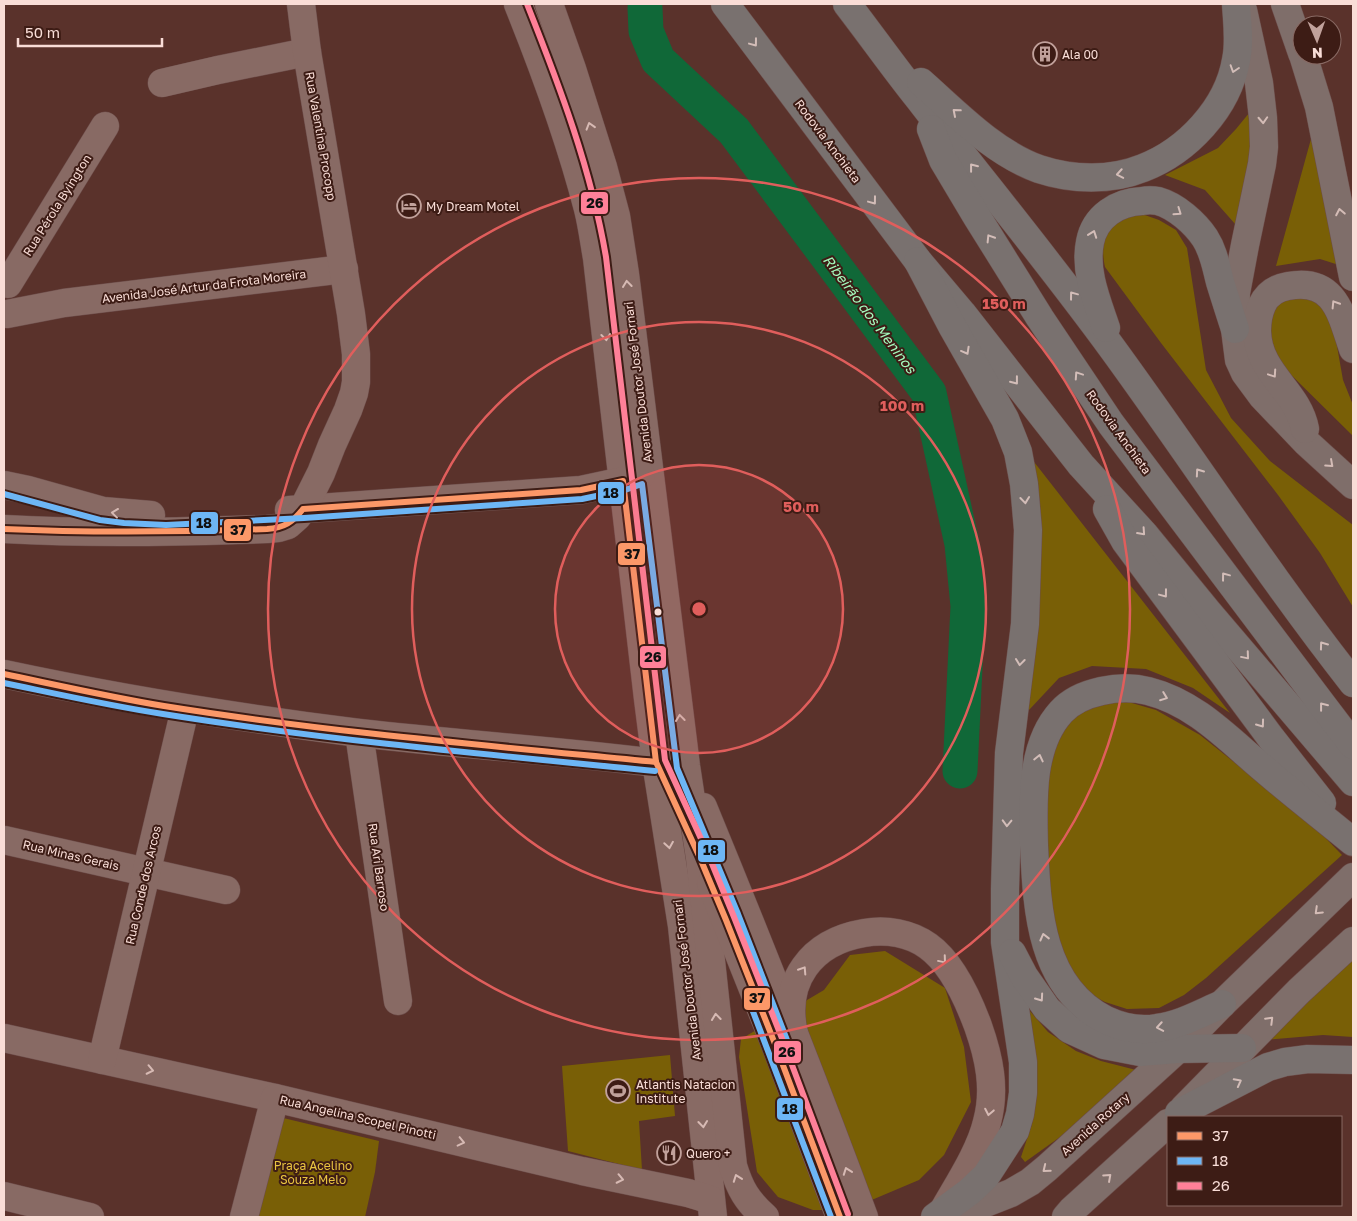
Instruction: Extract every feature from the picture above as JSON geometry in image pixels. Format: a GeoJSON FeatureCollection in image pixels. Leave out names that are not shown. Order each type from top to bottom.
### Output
{"type":"FeatureCollection","features":[{"type":"Feature","properties":{"kind":"highway","name":"Rodovia Anchieta"},"geometry":{"type":"LineString","coordinates":[[725,4],[918,261],[962,312],[1081,465],[1145,535],[1353,782]]}},
{"type":"Feature","properties":{"kind":"highway","name":"Rodovia Anchieta"},"geometry":{"type":"LineString","coordinates":[[847,4],[1112,348],[1227,512],[1353,683]]}},
{"type":"Feature","properties":{"kind":"highway"},"geometry":{"type":"LineString","coordinates":[[878,44],[978,132],[1009,154],[1039,169],[1055,173],[1085,178],[1113,176],[1143,169],[1156,163],[1196,133],[1208,120],[1227,89],[1236,61],[1238,43],[1236,4]]}},
{"type":"Feature","properties":{"kind":"highway","name":"Rodovia Anchieta"},"geometry":{"type":"LineString","coordinates":[[918,98],[944,160],[976,217],[1040,318],[1111,424],[1353,744]]}},
{"type":"Feature","properties":{"kind":"highway"},"geometry":{"type":"LineString","coordinates":[[1112,348],[1098,306],[1091,277],[1089,262],[1090,242],[1094,228],[1104,216],[1115,207],[1135,201],[1154,200],[1170,207],[1185,217],[1206,238],[1215,260],[1235,329]]}},
{"type":"Feature","properties":{"kind":"highway"},"geometry":{"type":"LineString","coordinates":[[918,261],[952,326],[1005,419],[1018,452],[1024,484],[1028,530],[1025,624],[1009,752],[1005,889],[1005,942],[1023,1062],[1024,1093],[1015,1131],[986,1176],[942,1216]]}},
{"type":"Feature","properties":{"kind":"highway","name":"Rodovia Anchieta"},"geometry":{"type":"LineString","coordinates":[[1081,465],[1125,541],[1271,738],[1353,842]]}},
{"type":"Feature","properties":{"kind":"highway"},"geometry":{"type":"LineString","coordinates":[[1222,1004],[1168,1026],[1156,1029],[1136,1029],[1115,1024],[1097,1015],[1080,1003],[1057,971],[1048,952],[1037,901],[1033,815],[1036,771],[1041,750],[1049,730],[1061,712],[1087,696],[1106,690],[1127,688],[1148,691],[1181,704],[1214,725],[1263,769],[1353,842]]}},
{"type":"Feature","properties":{"kind":"highway"},"geometry":{"type":"LineString","coordinates":[[1005,942],[1024,976],[1047,1009],[1069,1029],[1104,1045],[1140,1052],[1178,1049],[1242,1048]]}},
{"type":"Feature","properties":{"kind":"highway"},"geometry":{"type":"LineString","coordinates":[[1178,1116],[1268,1067],[1308,1059],[1353,1060]]}},
{"type":"Feature","properties":{"kind":"main road"},"geometry":{"type":"LineString","coordinates":[[1242,4],[1259,83],[1264,147],[1238,283],[1235,329],[1239,360],[1245,373],[1262,396],[1307,443],[1353,485]]}},
{"type":"Feature","properties":{"kind":"main road"},"geometry":{"type":"LineString","coordinates":[[1285,4],[1292,25]]}},
{"type":"Feature","properties":{"kind":"main road"},"geometry":{"type":"LineString","coordinates":[[1306,65],[1319,107],[1353,278]]}},
{"type":"Feature","properties":{"kind":"main road"},"geometry":{"type":"LineString","coordinates":[[1307,443],[1304,422],[1300,412],[1272,374],[1260,352],[1257,328],[1258,314],[1264,300],[1275,290],[1282,287],[1302,284],[1318,287],[1330,296],[1339,309],[1353,349]]}},
{"type":"Feature","properties":{"kind":"main road","name":"Avenida Rotary"},"geometry":{"type":"LineString","coordinates":[[942,1216],[1011,1193],[1030,1182],[1048,1168],[1178,1049],[1353,877]]}},
{"type":"Feature","properties":{"kind":"main road"},"geometry":{"type":"LineString","coordinates":[[1176,1116],[1298,991],[1353,941]]}},
{"type":"Feature","properties":{"kind":"main road"},"geometry":{"type":"LineString","coordinates":[[1066,1215],[1167,1124]]}},
{"type":"Feature","properties":{"kind":"street","name":"Rua Valentina Procopp"},"geometry":{"type":"LineString","coordinates":[[301,4],[307,52],[344,269],[356,354],[354,393],[332,445]]}},
{"type":"Feature","properties":{"kind":"street","name":"Avenida Doutor José Fornari"},"geometry":{"type":"LineString","coordinates":[[518,4],[546,75],[570,146],[588,210],[597,258],[656,762],[682,926],[712,1208]]}},
{"type":"Feature","properties":{"kind":"street","name":"Avenida Doutor José Fornari"},"geometry":{"type":"LineString","coordinates":[[549,4],[575,77],[616,216],[626,274],[686,766],[700,858],[733,1166],[739,1185],[748,1199],[765,1217]]}},
{"type":"Feature","properties":{"kind":"street"},"geometry":{"type":"LineString","coordinates":[[162,83],[307,52]]}},
{"type":"Feature","properties":{"kind":"street","name":"Rua Pérola Byington"},"geometry":{"type":"LineString","coordinates":[[7,297],[105,126]]}},
{"type":"Feature","properties":{"kind":"street","name":"Avenida José Artur da Frota Moreira"},"geometry":{"type":"LineString","coordinates":[[7,297],[64,303],[344,269]]}},
{"type":"Feature","properties":{"kind":"street"},"geometry":{"type":"LineString","coordinates":[[4,529],[152,532],[278,528],[288,525],[297,518],[303,509],[321,473],[332,445]]}},
{"type":"Feature","properties":{"kind":"street"},"geometry":{"type":"LineString","coordinates":[[273,510],[295,489],[332,445]]}},
{"type":"Feature","properties":{"kind":"street"},"geometry":{"type":"LineString","coordinates":[[4,485],[103,511],[166,516],[303,509],[581,490],[623,481],[649,472]]}},
{"type":"Feature","properties":{"kind":"street"},"geometry":{"type":"LineString","coordinates":[[4,674],[62,687],[184,709],[359,733],[686,766],[742,902],[788,1038],[840,1217]]}},
{"type":"Feature","properties":{"kind":"street","name":"Rua Conde dos Arcos"},"geometry":{"type":"LineString","coordinates":[[102,1060],[184,709]]}},
{"type":"Feature","properties":{"kind":"street","name":"Rua Ari Barroso"},"geometry":{"type":"LineString","coordinates":[[359,733],[398,1001]]}},
{"type":"Feature","properties":{"kind":"street","name":"Avenida Doutor José Fornari"},"geometry":{"type":"LineString","coordinates":[[656,762],[700,858]]}},
{"type":"Feature","properties":{"kind":"street","name":"Rua Minas Gerais"},"geometry":{"type":"LineString","coordinates":[[4,840],[226,890]]}},
{"type":"Feature","properties":{"kind":"street"},"geometry":{"type":"LineString","coordinates":[[700,858],[726,920],[788,1038],[833,1134],[864,1217]]}},
{"type":"Feature","properties":{"kind":"street"},"geometry":{"type":"LineString","coordinates":[[788,1038],[791,1001],[798,977],[812,957],[832,942],[855,934],[881,931],[894,932],[924,943],[939,955],[961,988],[974,1016],[988,1060],[992,1085],[987,1123],[971,1160],[942,1216]]}},
{"type":"Feature","properties":{"kind":"street","name":"Rua Angelina Scopel Pinotti"},"geometry":{"type":"LineString","coordinates":[[4,1038],[276,1098],[582,1171],[688,1193],[712,1208]]}},
{"type":"Feature","properties":{"kind":"street"},"geometry":{"type":"LineString","coordinates":[[244,1217],[276,1098]]}},
{"type":"Feature","properties":{"kind":"street"},"geometry":{"type":"LineString","coordinates":[[4,1196],[90,1217]]}},
{"type":"Feature","properties":{"kind":"green space"},"geometry":{"type":"Polygon","coordinates":[[[1254,107],[1248,187],[1236,225],[1205,190],[1165,175],[1218,148],[1254,107]]]}},
{"type":"Feature","properties":{"kind":"green space"},"geometry":{"type":"Polygon","coordinates":[[[1314,128],[1342,266],[1320,259],[1276,266],[1314,128]]]}},
{"type":"Feature","properties":{"kind":"green space"},"geometry":{"type":"Polygon","coordinates":[[[1139,213],[1159,220],[1176,230],[1187,248],[1206,370],[1231,418],[1270,461],[1353,525],[1353,607],[1320,553],[1278,495],[1105,267],[1103,244],[1109,228],[1119,220],[1139,213]]]}},
{"type":"Feature","properties":{"kind":"green space"},"geometry":{"type":"Polygon","coordinates":[[[1311,295],[1332,318],[1343,380],[1353,405],[1353,436],[1273,357],[1261,316],[1268,302],[1311,295]]]}},
{"type":"Feature","properties":{"kind":"green space"},"geometry":{"type":"Polygon","coordinates":[[[1031,458],[1230,713],[1193,688],[1146,669],[1092,666],[1059,678],[1029,710],[1021,707],[1031,458]]]}},
{"type":"Feature","properties":{"kind":"green space"},"geometry":{"type":"Polygon","coordinates":[[[1118,699],[1156,710],[1200,735],[1312,824],[1342,855],[1206,978],[1184,995],[1159,1008],[1127,1009],[1105,1002],[1080,989],[1056,958],[1041,896],[1044,758],[1084,704],[1118,699]]]}},
{"type":"Feature","properties":{"kind":"green space"},"geometry":{"type":"Polygon","coordinates":[[[885,951],[945,988],[964,1047],[971,1102],[944,1155],[919,1180],[848,1210],[813,1210],[778,1197],[757,1172],[739,1057],[741,1039],[824,990],[850,955],[885,951]]]}},
{"type":"Feature","properties":{"kind":"green space"},"geometry":{"type":"Polygon","coordinates":[[[1353,959],[1353,1037],[1323,1035],[1264,1040],[1353,959]]]}},
{"type":"Feature","properties":{"kind":"green space"},"geometry":{"type":"Polygon","coordinates":[[[1024,1004],[1048,1032],[1076,1051],[1101,1061],[1140,1071],[1067,1132],[1025,1162],[1021,1157],[1032,1124],[1035,1085],[1024,1004]]]}},
{"type":"Feature","properties":{"kind":"green space","name":"Atlantis Natacion Institute"},"geometry":{"type":"Polygon","coordinates":[[[670,1055],[675,1116],[639,1121],[642,1170],[568,1151],[562,1066],[670,1055]]]}},
{"type":"Feature","properties":{"kind":"green space","name":"Praça Acelino Souza Melo"},"geometry":{"type":"Polygon","coordinates":[[[275,1116],[379,1141],[375,1172],[365,1217],[248,1217],[275,1116]]]}},
{"type":"Feature","properties":{"kind":"waterway","name":"Ribeirão dos Meninos"},"geometry":{"type":"LineString","coordinates":[[641,4],[645,8]]}},
{"type":"Feature","properties":{"kind":"waterway","name":"Ribeirão dos Meninos"},"geometry":{"type":"LineString","coordinates":[[645,8],[646,31],[658,60],[734,131],[929,393],[962,544],[968,606],[960,771]]}},
{"type":"Feature","properties":{"kind":"transit line","name":"26"},"geometry":{"type":"LineString","coordinates":[[527,4],[563,97],[583,160],[600,224],[606,257],[665,760],[708,854],[734,917],[848,1214]]}},
{"type":"Feature","properties":{"kind":"transit line","name":"37"},"geometry":{"type":"LineString","coordinates":[[4,529],[136,532],[267,529],[288,524],[303,509],[581,490],[623,481],[656,762],[726,920],[840,1217]]}},
{"type":"Feature","properties":{"kind":"transit line","name":"18"},"geometry":{"type":"LineString","coordinates":[[4,494],[100,520],[166,525],[304,518],[582,499],[625,490],[642,484],[677,768],[738,914],[787,1040]]}},
{"type":"Feature","properties":{"kind":"transit line","name":"37"},"geometry":{"type":"LineString","coordinates":[[4,674],[124,699],[225,715],[410,738],[656,762]]}},
{"type":"Feature","properties":{"kind":"transit line","name":"18"},"geometry":{"type":"LineString","coordinates":[[4,683],[143,711],[286,732],[655,771]]}},
{"type":"Feature","properties":{"kind":"transit line","name":"18"},"geometry":{"type":"LineString","coordinates":[[749,1001],[831,1217]]}},
{"type":"Feature","properties":{"kind":"place","name":"Ala 00"},"geometry":{"type":"Point","coordinates":[1045,54]}},
{"type":"Feature","properties":{"kind":"place","name":"My Dream Motel"},"geometry":{"type":"Point","coordinates":[409,206]}},
{"type":"Feature","properties":{"kind":"place","name":"Atlantis Natacion Institute"},"geometry":{"type":"Point","coordinates":[618,1091]}},
{"type":"Feature","properties":{"kind":"place","name":"Quero +"},"geometry":{"type":"Point","coordinates":[669,1153]}}]}
